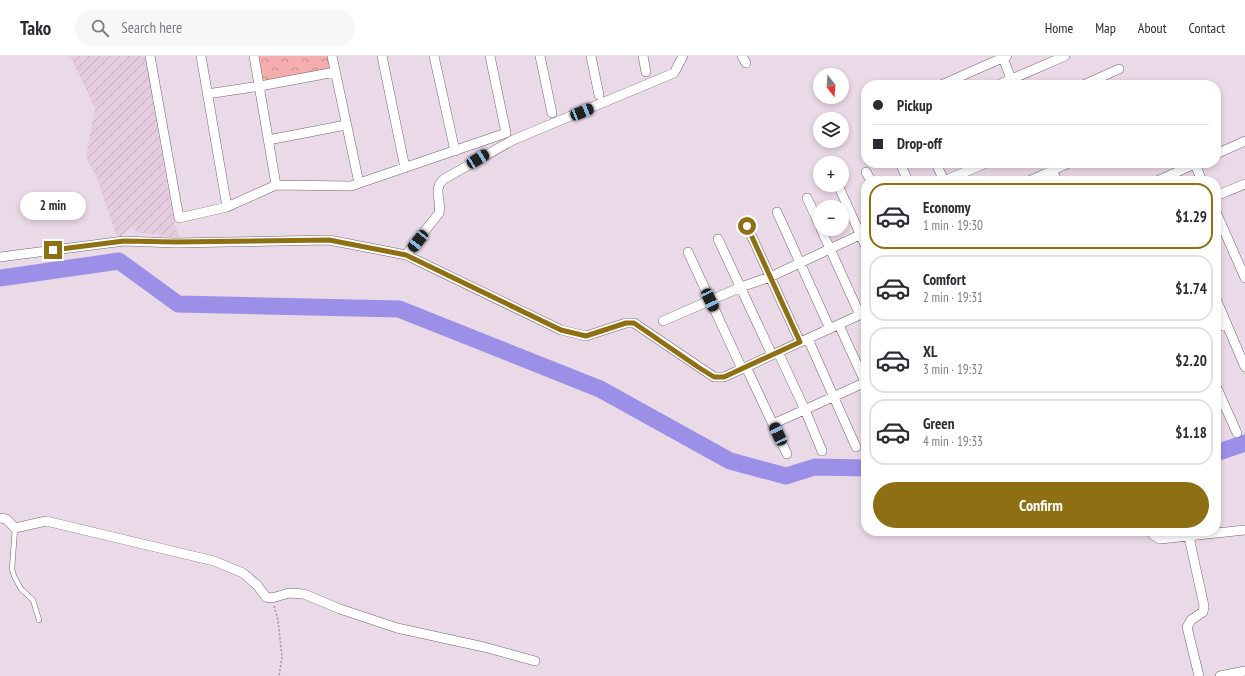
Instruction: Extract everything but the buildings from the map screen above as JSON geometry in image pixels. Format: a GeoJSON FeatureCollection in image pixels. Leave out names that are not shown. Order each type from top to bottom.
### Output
{"type":"FeatureCollection","features":[{"type":"Feature","properties":{"kind":"street"},"geometry":{"type":"LineString","coordinates":[[150,56],[179,218],[226,207],[276,185],[350,186],[506,133],[490,56]]}},
{"type":"Feature","properties":{"kind":"street"},"geometry":{"type":"LineString","coordinates":[[201,56],[226,207]]}},
{"type":"Feature","properties":{"kind":"street"},"geometry":{"type":"LineString","coordinates":[[254,56],[276,185]]}},
{"type":"Feature","properties":{"kind":"street"},"geometry":{"type":"LineString","coordinates":[[332,56],[360,183]]}},
{"type":"Feature","properties":{"kind":"street"},"geometry":{"type":"LineString","coordinates":[[382,56],[405,168]]}},
{"type":"Feature","properties":{"kind":"street"},"geometry":{"type":"LineString","coordinates":[[434,56],[454,151]]}},
{"type":"Feature","properties":{"kind":"street"},"geometry":{"type":"LineString","coordinates":[[540,56],[552,113]]}},
{"type":"Feature","properties":{"kind":"street"},"geometry":{"type":"LineString","coordinates":[[591,56],[599,95]]}},
{"type":"Feature","properties":{"kind":"street"},"geometry":{"type":"LineString","coordinates":[[643,56],[646,72]]}},
{"type":"Feature","properties":{"kind":"street"},"geometry":{"type":"LineString","coordinates":[[406,255],[440,213],[441,206],[437,190],[439,183],[444,179],[513,140],[674,73],[683,56]]}},
{"type":"Feature","properties":{"kind":"street"},"geometry":{"type":"LineString","coordinates":[[1016,80],[1065,56]]}},
{"type":"Feature","properties":{"kind":"street"},"geometry":{"type":"LineString","coordinates":[[952,80],[1005,57],[1011,80]]}},
{"type":"Feature","properties":{"kind":"street"},"geometry":{"type":"LineString","coordinates":[[1094,80],[1119,69]]}},
{"type":"Feature","properties":{"kind":"street"},"geometry":{"type":"LineString","coordinates":[[207,94],[335,72]]}},
{"type":"Feature","properties":{"kind":"street"},"geometry":{"type":"LineString","coordinates":[[268,140],[346,125]]}},
{"type":"Feature","properties":{"kind":"street"},"geometry":{"type":"LineString","coordinates":[[1221,152],[1245,141]]}},
{"type":"Feature","properties":{"kind":"street"},"geometry":{"type":"LineString","coordinates":[[956,176],[974,168]]}},
{"type":"Feature","properties":{"kind":"street"},"geometry":{"type":"LineString","coordinates":[[1037,176],[1049,168]]}},
{"type":"Feature","properties":{"kind":"street"},"geometry":{"type":"LineString","coordinates":[[1170,176],[1186,168]]}},
{"type":"Feature","properties":{"kind":"street"},"geometry":{"type":"LineString","coordinates":[[866,172],[868,176]]}},
{"type":"Feature","properties":{"kind":"street"},"geometry":{"type":"LineString","coordinates":[[1221,195],[1244,188]]}},
{"type":"Feature","properties":{"kind":"street"},"geometry":{"type":"LineString","coordinates":[[842,192],[861,228]]}},
{"type":"Feature","properties":{"kind":"street"},"geometry":{"type":"LineString","coordinates":[[807,198],[813,211]]}},
{"type":"Feature","properties":{"kind":"street"},"geometry":{"type":"LineString","coordinates":[[777,212],[800,262],[861,374]]}},
{"type":"Feature","properties":{"kind":"street"},"geometry":{"type":"LineString","coordinates":[[1221,223],[1245,278]]}},
{"type":"Feature","properties":{"kind":"street"},"geometry":{"type":"LineString","coordinates":[[747,226],[770,277],[835,397],[856,447]]}},
{"type":"Feature","properties":{"kind":"street"},"geometry":{"type":"LineString","coordinates":[[663,321],[741,287],[770,277],[861,235]]}},
{"type":"Feature","properties":{"kind":"street"},"geometry":{"type":"LineString","coordinates":[[824,236],[861,310]]}},
{"type":"Feature","properties":{"kind":"street"},"geometry":{"type":"LineString","coordinates":[[718,239],[775,354],[805,410],[822,451]]}},
{"type":"Feature","properties":{"kind":"street"},"geometry":{"type":"LineString","coordinates":[[0,257],[124,241],[175,242],[329,240],[406,255],[561,330],[586,336],[626,323],[634,323],[714,377],[724,377],[861,315]]}},
{"type":"Feature","properties":{"kind":"street"},"geometry":{"type":"LineString","coordinates":[[688,252],[710,300],[787,454]]}},
{"type":"Feature","properties":{"kind":"street"},"geometry":{"type":"LineString","coordinates":[[1221,311],[1226,323],[1242,349],[1245,367]]}},
{"type":"Feature","properties":{"kind":"street"},"geometry":{"type":"LineString","coordinates":[[1221,326],[1226,323]]}},
{"type":"Feature","properties":{"kind":"street"},"geometry":{"type":"LineString","coordinates":[[773,424],[861,385]]}},
{"type":"Feature","properties":{"kind":"street"},"geometry":{"type":"LineString","coordinates":[[1221,397],[1237,433]]}},
{"type":"Feature","properties":{"kind":"street"},"geometry":{"type":"LineString","coordinates":[[0,518],[6,520],[15,528],[46,521],[214,561],[243,573],[257,585],[266,597],[272,598],[289,593],[304,594],[340,609],[397,628],[484,647],[535,661]]}},
{"type":"Feature","properties":{"kind":"street"},"geometry":{"type":"LineString","coordinates":[[1221,533],[1245,530]]}},
{"type":"Feature","properties":{"kind":"street"},"geometry":{"type":"LineString","coordinates":[[1155,536],[1160,539],[1197,536]]}},
{"type":"Feature","properties":{"kind":"street"},"geometry":{"type":"LineString","coordinates":[[1189,537],[1204,606],[1203,612],[1191,620],[1187,627],[1199,676]]}},
{"type":"Feature","properties":{"kind":"street"},"geometry":{"type":"LineString","coordinates":[[1220,676],[1245,671]]}},
{"type":"Feature","properties":{"kind":"lane"},"geometry":{"type":"LineString","coordinates":[[15,528],[12,569],[21,589],[33,600],[39,620]]}},
{"type":"Feature","properties":{"kind":"path"},"geometry":{"type":"LineString","coordinates":[[272,598],[278,620],[282,657],[279,676]]}},
{"type":"Feature","properties":{"kind":"shaded area"},"geometry":{"type":"Polygon","coordinates":[[[70,56],[145,56],[174,224],[179,238],[137,232],[132,227],[120,237],[116,234],[96,176],[86,157],[95,109],[70,56]]]}},
{"type":"Feature","properties":{"kind":"green space"},"geometry":{"type":"Polygon","coordinates":[[[254,56],[332,56],[335,72],[260,86],[254,56]]]}},
{"type":"Feature","properties":{"kind":"waterway"},"geometry":{"type":"LineString","coordinates":[[0,278],[119,261],[178,304],[399,309],[600,389],[730,461],[786,476],[815,467],[861,468]]}},
{"type":"Feature","properties":{"kind":"waterway"},"geometry":{"type":"LineString","coordinates":[[1221,451],[1245,443]]}},
{"type":"Feature","properties":{"kind":"route"},"geometry":{"type":"LineString","coordinates":[[53,250],[124,241],[175,242],[329,240],[406,255],[561,330],[586,336],[626,323],[634,323],[714,377],[724,377],[800,342],[747,226]]}}]}
